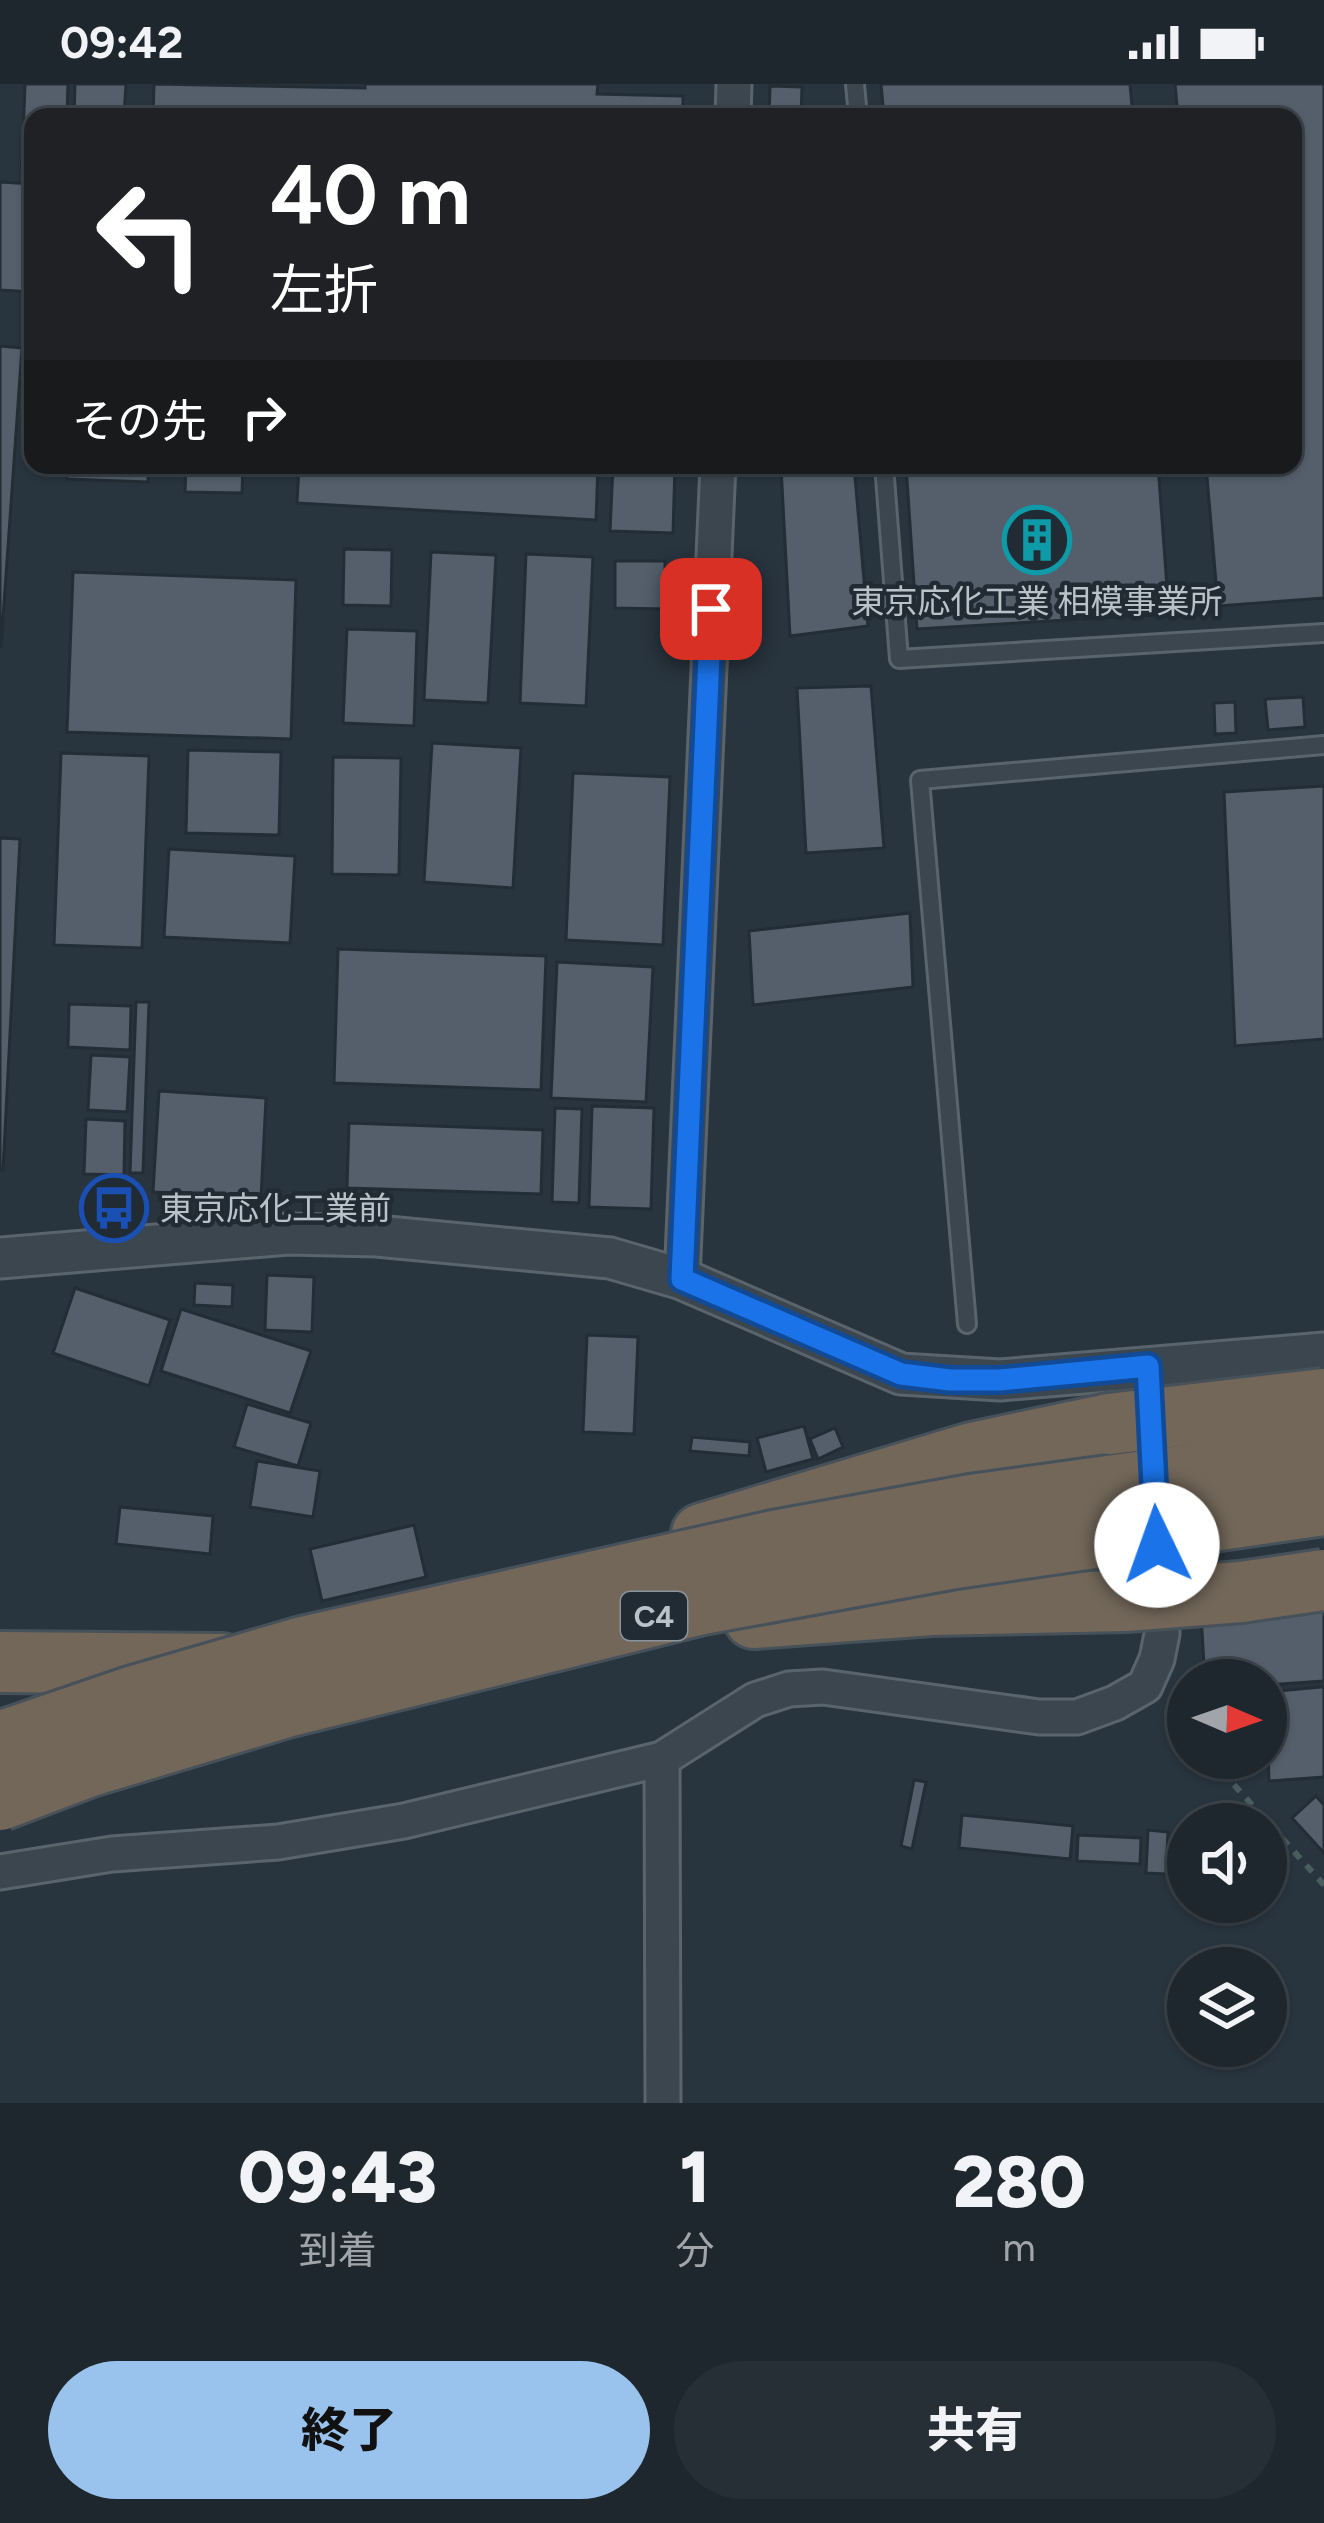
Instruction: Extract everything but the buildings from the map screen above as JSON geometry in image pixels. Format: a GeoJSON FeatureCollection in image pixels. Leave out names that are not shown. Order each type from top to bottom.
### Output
{"type":"FeatureCollection","features":[{"type":"Feature","properties":{"kind":"highway"},"geometry":{"type":"LineString","coordinates":[[0,1711],[137,1696],[241,1664],[455,1610],[972,1453],[1109,1424],[1324,1399]]}},
{"type":"Feature","properties":{"kind":"highway","name":"C4"},"geometry":{"type":"LineString","coordinates":[[0,1742],[131,1697],[303,1647],[774,1541],[971,1505],[1324,1456]]}},
{"type":"Feature","properties":{"kind":"highway","name":"C4"},"geometry":{"type":"LineString","coordinates":[[0,1800],[90,1766],[286,1707],[702,1604],[955,1558],[1324,1505]]}},
{"type":"Feature","properties":{"kind":"highway"},"geometry":{"type":"LineString","coordinates":[[0,1762],[456,1661],[787,1613],[1124,1600],[1241,1592],[1324,1580]]}},
{"type":"Feature","properties":{"kind":"highway"},"geometry":{"type":"LineString","coordinates":[[0,1662],[241,1664]]}},
{"type":"Feature","properties":{"kind":"highway"},"geometry":{"type":"LineString","coordinates":[[0,1742],[99,1742]]}},
{"type":"Feature","properties":{"kind":"street"},"geometry":{"type":"LineString","coordinates":[[682,1279],[718,474]]}},
{"type":"Feature","properties":{"kind":"street"},"geometry":{"type":"LineString","coordinates":[[0,1258],[288,1234],[377,1236],[610,1258],[682,1279],[901,1374],[950,1380],[1000,1380],[1324,1353]]}},
{"type":"Feature","properties":{"kind":"street"},"geometry":{"type":"LineString","coordinates":[[0,1872],[112,1854],[278,1842],[404,1821],[662,1759],[755,1700],[789,1689],[824,1687],[1040,1717],[1077,1717],[1115,1703],[1144,1686],[1162,1634],[1148,1366]]}},
{"type":"Feature","properties":{"kind":"street"},"geometry":{"type":"LineString","coordinates":[[662,1759],[663,2103]]}},
{"type":"Feature","properties":{"kind":"lane"},"geometry":{"type":"LineString","coordinates":[[885,474],[899,659],[1324,633]]}},
{"type":"Feature","properties":{"kind":"lane"},"geometry":{"type":"LineString","coordinates":[[967,1324],[920,780],[1324,745]]}},
{"type":"Feature","properties":{"kind":"path"},"geometry":{"type":"LineString","coordinates":[[1229,1779],[1324,1885]]}},
{"type":"Feature","properties":{"kind":"place","name":"東京応化工業 相模事業所"},"geometry":{"type":"Point","coordinates":[1037,540]}},
{"type":"Feature","properties":{"kind":"place","name":"東京応化工業前"},"geometry":{"type":"Point","coordinates":[114,1208]}},
{"type":"Feature","properties":{"kind":"route"},"geometry":{"type":"LineString","coordinates":[[711,609],[682,1279],[901,1374],[1000,1380],[1148,1366],[1157,1545]]}}]}
